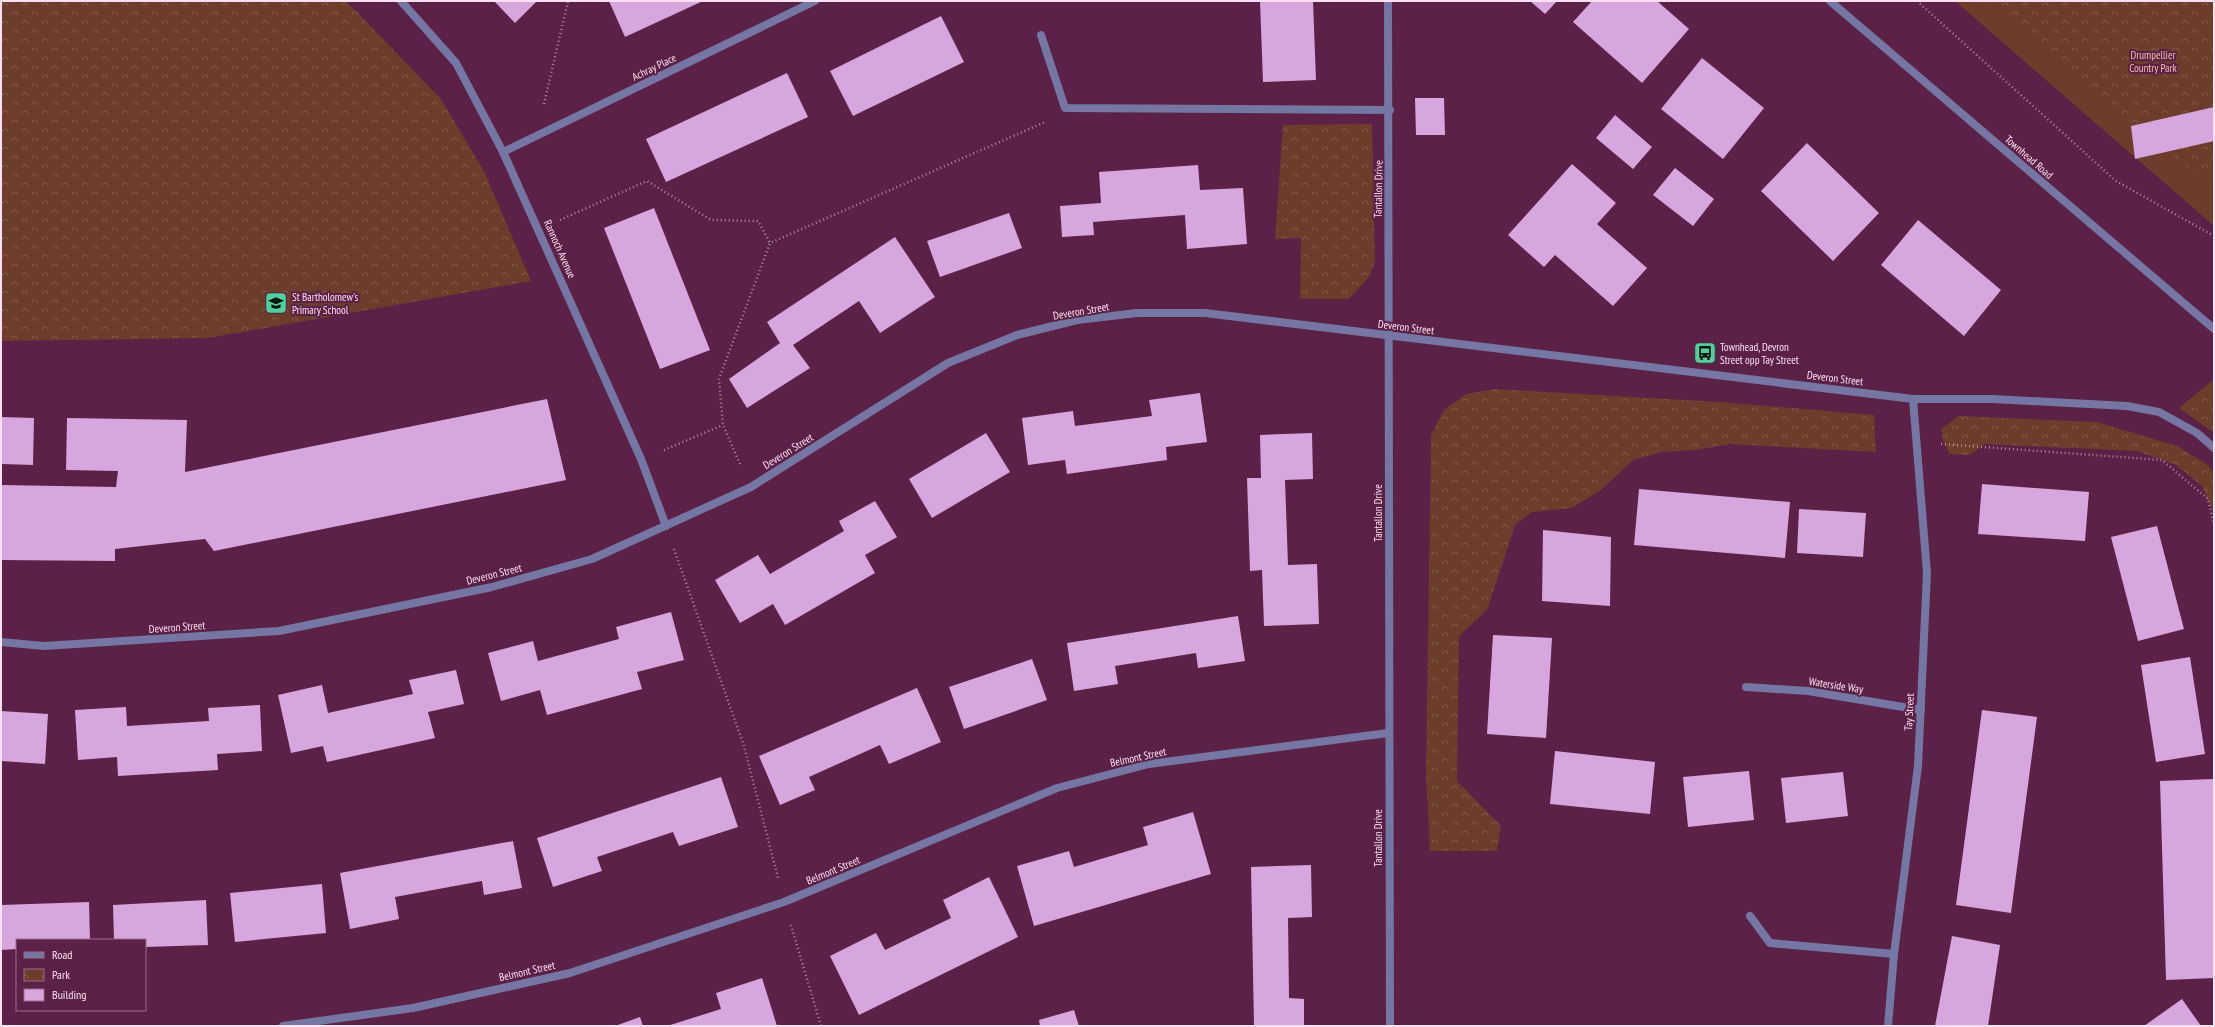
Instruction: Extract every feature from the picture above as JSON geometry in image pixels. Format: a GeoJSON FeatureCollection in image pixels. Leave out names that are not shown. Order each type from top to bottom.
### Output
{"type":"FeatureCollection","features":[{"type":"Feature","properties":{"kind":"street","name":"Rannoch Avenue"},"geometry":{"type":"LineString","coordinates":[[401,1],[456,63],[503,152],[540,230],[641,460],[666,526]]}},
{"type":"Feature","properties":{"kind":"street","name":"Achray Place"},"geometry":{"type":"LineString","coordinates":[[503,152],[815,1]]}},
{"type":"Feature","properties":{"kind":"street","name":"Tantallon Drive"},"geometry":{"type":"LineString","coordinates":[[1388,1],[1390,110],[1388,733],[1390,1026]]}},
{"type":"Feature","properties":{"kind":"street","name":"Townhead Road"},"geometry":{"type":"LineString","coordinates":[[1830,1],[2214,329]]}},
{"type":"Feature","properties":{"kind":"street"},"geometry":{"type":"LineString","coordinates":[[1041,35],[1065,108],[1390,110]]}},
{"type":"Feature","properties":{"kind":"street","name":"Deveron Street"},"geometry":{"type":"LineString","coordinates":[[1,642],[44,646],[279,631],[492,587],[592,559],[751,487],[948,363],[1017,335],[1077,320],[1137,313],[1204,313],[1913,398],[1992,399],[2127,406],[2159,412],[2197,433],[2214,448]]}},
{"type":"Feature","properties":{"kind":"street","name":"Tay Street"},"geometry":{"type":"LineString","coordinates":[[1888,1026],[1894,954],[1918,766],[1927,573],[1913,398]]}},
{"type":"Feature","properties":{"kind":"street","name":"Waterside Way"},"geometry":{"type":"LineString","coordinates":[[1746,687],[1808,691],[1921,710]]}},
{"type":"Feature","properties":{"kind":"street","name":"Belmont Street"},"geometry":{"type":"LineString","coordinates":[[283,1026],[413,1008],[570,973],[784,902],[1057,788],[1149,764],[1388,733]]}},
{"type":"Feature","properties":{"kind":"street"},"geometry":{"type":"LineString","coordinates":[[1750,916],[1770,943],[1894,954]]}},
{"type":"Feature","properties":{"kind":"path"},"geometry":{"type":"LineString","coordinates":[[537,136],[568,1]]}},
{"type":"Feature","properties":{"kind":"path"},"geometry":{"type":"LineString","coordinates":[[1917,1],[2116,181],[2214,236]]}},
{"type":"Feature","properties":{"kind":"path"},"geometry":{"type":"LineString","coordinates":[[751,487],[723,425],[719,379],[770,243],[1041,124],[1065,108]]}},
{"type":"Feature","properties":{"kind":"path"},"geometry":{"type":"LineString","coordinates":[[540,230],[648,181],[711,220],[758,221],[770,243]]}},
{"type":"Feature","properties":{"kind":"path"},"geometry":{"type":"LineString","coordinates":[[641,460],[723,425]]}},
{"type":"Feature","properties":{"kind":"path"},"geometry":{"type":"LineString","coordinates":[[1916,443],[2162,460],[2208,499],[2214,526]]}},
{"type":"Feature","properties":{"kind":"path"},"geometry":{"type":"LineString","coordinates":[[666,526],[744,746],[784,902],[821,1026]]}},
{"type":"Feature","properties":{"kind":"green space"},"geometry":{"type":"Polygon","coordinates":[[[1,1],[344,1],[354,9],[441,99],[484,171],[531,281],[208,338],[1,341],[1,1]]]}},
{"type":"Feature","properties":{"kind":"green space","name":"Drumpellier Country Park"},"geometry":{"type":"Polygon","coordinates":[[[1955,1],[2214,1],[2214,226],[1955,1]]]}},
{"type":"Feature","properties":{"kind":"green space","name":"Drumpellier Country Park"},"geometry":{"type":"Polygon","coordinates":[[[1984,1],[2214,1],[2214,189],[1984,1]]]}},
{"type":"Feature","properties":{"kind":"green space"},"geometry":{"type":"Polygon","coordinates":[[[1372,124],[1375,262],[1369,277],[1349,299],[1300,299],[1301,238],[1275,239],[1283,125],[1372,124]]]}},
{"type":"Feature","properties":{"kind":"green space"},"geometry":{"type":"Polygon","coordinates":[[[2214,379],[2214,433],[2179,408],[2214,379]]]}},
{"type":"Feature","properties":{"kind":"green space"},"geometry":{"type":"Polygon","coordinates":[[[1495,389],[1721,402],[1874,415],[1876,452],[1730,444],[1695,450],[1662,452],[1633,460],[1601,490],[1572,508],[1532,512],[1515,525],[1487,610],[1459,636],[1457,781],[1501,826],[1497,851],[1430,851],[1426,774],[1431,435],[1444,410],[1466,394],[1495,389]]]}},
{"type":"Feature","properties":{"kind":"green space"},"geometry":{"type":"Polygon","coordinates":[[[1959,416],[2097,422],[2177,446],[2208,465],[2214,473],[2214,514],[2202,486],[2176,465],[2137,451],[1985,444],[1970,455],[1950,454],[1943,441],[1941,429],[1959,416]]]}},
{"type":"Feature","properties":{"kind":"building"},"geometry":{"type":"Polygon","coordinates":[[[494,1],[537,1],[515,23],[494,1]]]}},
{"type":"Feature","properties":{"kind":"building"},"geometry":{"type":"Polygon","coordinates":[[[609,1],[703,1],[625,37],[609,1]]]}},
{"type":"Feature","properties":{"kind":"building"},"geometry":{"type":"Polygon","coordinates":[[[1260,1],[1313,1],[1316,80],[1263,82],[1260,1]]]}},
{"type":"Feature","properties":{"kind":"building"},"geometry":{"type":"Polygon","coordinates":[[[1530,1],[1557,1],[1545,14],[1530,1]]]}},
{"type":"Feature","properties":{"kind":"building"},"geometry":{"type":"Polygon","coordinates":[[[1592,1],[1657,1],[1689,29],[1642,83],[1573,22],[1592,1]]]}},
{"type":"Feature","properties":{"kind":"building"},"geometry":{"type":"Polygon","coordinates":[[[941,16],[964,62],[853,116],[830,71],[941,16]]]}},
{"type":"Feature","properties":{"kind":"building"},"geometry":{"type":"Polygon","coordinates":[[[1702,58],[1764,108],[1723,159],[1661,109],[1702,58]]]}},
{"type":"Feature","properties":{"kind":"building"},"geometry":{"type":"Polygon","coordinates":[[[787,73],[808,117],[666,182],[646,139],[787,73]]]}},
{"type":"Feature","properties":{"kind":"building"},"geometry":{"type":"Polygon","coordinates":[[[1415,98],[1444,98],[1445,135],[1416,135],[1415,98]]]}},
{"type":"Feature","properties":{"kind":"building"},"geometry":{"type":"Polygon","coordinates":[[[2214,107],[2214,141],[2135,159],[2131,126],[2214,107]]]}},
{"type":"Feature","properties":{"kind":"building"},"geometry":{"type":"Polygon","coordinates":[[[1615,115],[1652,147],[1633,169],[1596,138],[1615,115]]]}},
{"type":"Feature","properties":{"kind":"building"},"geometry":{"type":"Polygon","coordinates":[[[1807,143],[1879,213],[1833,261],[1761,191],[1807,143]]]}},
{"type":"Feature","properties":{"kind":"building"},"geometry":{"type":"Polygon","coordinates":[[[1572,164],[1616,203],[1597,224],[1647,268],[1613,306],[1555,255],[1544,267],[1508,235],[1572,164]]]}},
{"type":"Feature","properties":{"kind":"building"},"geometry":{"type":"Polygon","coordinates":[[[1198,165],[1200,190],[1243,188],[1247,244],[1187,249],[1185,215],[1093,222],[1094,235],[1062,237],[1060,206],[1101,203],[1099,172],[1198,165]]]}},
{"type":"Feature","properties":{"kind":"building"},"geometry":{"type":"Polygon","coordinates":[[[1675,168],[1714,199],[1693,226],[1653,195],[1675,168]]]}},
{"type":"Feature","properties":{"kind":"building"},"geometry":{"type":"Polygon","coordinates":[[[654,208],[710,350],[660,369],[604,228],[654,208]]]}},
{"type":"Feature","properties":{"kind":"building"},"geometry":{"type":"Polygon","coordinates":[[[1009,213],[1022,248],[940,277],[927,241],[1009,213]]]}},
{"type":"Feature","properties":{"kind":"building"},"geometry":{"type":"Polygon","coordinates":[[[1918,220],[2001,290],[1964,336],[1881,265],[1918,220]]]}},
{"type":"Feature","properties":{"kind":"building"},"geometry":{"type":"Polygon","coordinates":[[[895,237],[935,297],[880,333],[859,301],[793,345],[810,368],[747,408],[729,379],[780,343],[767,322],[895,237]]]}},
{"type":"Feature","properties":{"kind":"building"},"geometry":{"type":"Polygon","coordinates":[[[1200,393],[1207,442],[1166,447],[1167,460],[1067,474],[1065,460],[1028,465],[1022,418],[1073,411],[1075,426],[1152,416],[1149,400],[1200,393]]]}},
{"type":"Feature","properties":{"kind":"building"},"geometry":{"type":"Polygon","coordinates":[[[547,399],[566,480],[214,551],[205,539],[115,549],[115,561],[1,560],[1,485],[116,487],[118,471],[66,470],[67,418],[187,420],[185,472],[547,399]]]}},
{"type":"Feature","properties":{"kind":"building"},"geometry":{"type":"Polygon","coordinates":[[[1,417],[34,418],[33,465],[1,464],[1,417]]]}},
{"type":"Feature","properties":{"kind":"building"},"geometry":{"type":"Polygon","coordinates":[[[986,433],[1010,472],[932,518],[909,479],[986,433]]]}},
{"type":"Feature","properties":{"kind":"building"},"geometry":{"type":"Polygon","coordinates":[[[1312,433],[1313,479],[1285,480],[1288,565],[1317,564],[1319,624],[1264,626],[1262,570],[1250,571],[1247,478],[1261,478],[1260,435],[1312,433]]]}},
{"type":"Feature","properties":{"kind":"building"},"geometry":{"type":"Polygon","coordinates":[[[1982,484],[2089,492],[2085,541],[1978,534],[1982,484]]]}},
{"type":"Feature","properties":{"kind":"building"},"geometry":{"type":"Polygon","coordinates":[[[1639,489],[1790,502],[1785,558],[1634,545],[1639,489]]]}},
{"type":"Feature","properties":{"kind":"building"},"geometry":{"type":"Polygon","coordinates":[[[875,501],[897,537],[865,555],[875,573],[785,625],[773,604],[740,623],[715,580],[758,555],[770,574],[844,531],[839,521],[875,501]]]}},
{"type":"Feature","properties":{"kind":"building"},"geometry":{"type":"Polygon","coordinates":[[[1799,509],[1866,513],[1863,557],[1797,553],[1799,509]]]}},
{"type":"Feature","properties":{"kind":"building"},"geometry":{"type":"Polygon","coordinates":[[[2157,526],[2184,629],[2138,641],[2111,537],[2157,526]]]}},
{"type":"Feature","properties":{"kind":"building"},"geometry":{"type":"Polygon","coordinates":[[[1543,530],[1611,537],[1610,606],[1542,601],[1543,530]]]}},
{"type":"Feature","properties":{"kind":"building"},"geometry":{"type":"Polygon","coordinates":[[[671,612],[684,660],[637,672],[642,689],[547,715],[540,690],[501,701],[488,653],[533,641],[538,661],[619,639],[616,627],[671,612]]]}},
{"type":"Feature","properties":{"kind":"building"},"geometry":{"type":"Polygon","coordinates":[[[1238,616],[1245,661],[1198,668],[1196,653],[1115,666],[1118,684],[1074,691],[1067,643],[1238,616]]]}},
{"type":"Feature","properties":{"kind":"building"},"geometry":{"type":"Polygon","coordinates":[[[1493,635],[1552,638],[1546,738],[1487,734],[1493,635]]]}},
{"type":"Feature","properties":{"kind":"building"},"geometry":{"type":"Polygon","coordinates":[[[2190,657],[2205,754],[2156,762],[2141,665],[2190,657]]]}},
{"type":"Feature","properties":{"kind":"building"},"geometry":{"type":"Polygon","coordinates":[[[1032,659],[1047,700],[964,729],[949,687],[1032,659]]]}},
{"type":"Feature","properties":{"kind":"building"},"geometry":{"type":"Polygon","coordinates":[[[456,670],[464,704],[428,712],[435,738],[327,762],[323,746],[291,753],[278,695],[322,685],[328,713],[413,694],[409,680],[456,670]]]}},
{"type":"Feature","properties":{"kind":"building"},"geometry":{"type":"Polygon","coordinates":[[[917,688],[941,742],[889,764],[880,745],[809,777],[815,790],[780,805],[759,756],[917,688]]]}},
{"type":"Feature","properties":{"kind":"building"},"geometry":{"type":"Polygon","coordinates":[[[260,705],[262,751],[217,754],[218,770],[118,776],[117,757],[78,760],[75,710],[126,707],[127,726],[209,721],[208,708],[260,705]]]}},
{"type":"Feature","properties":{"kind":"building"},"geometry":{"type":"Polygon","coordinates":[[[1982,710],[2037,717],[2011,913],[1956,905],[1982,710]]]}},
{"type":"Feature","properties":{"kind":"building"},"geometry":{"type":"Polygon","coordinates":[[[1,711],[48,714],[45,764],[1,761],[1,711]]]}},
{"type":"Feature","properties":{"kind":"building"},"geometry":{"type":"Polygon","coordinates":[[[1555,751],[1655,762],[1650,814],[1550,804],[1555,751]]]}},
{"type":"Feature","properties":{"kind":"building"},"geometry":{"type":"Polygon","coordinates":[[[1749,771],[1754,820],[1688,827],[1683,777],[1749,771]]]}},
{"type":"Feature","properties":{"kind":"building"},"geometry":{"type":"Polygon","coordinates":[[[1843,772],[1848,816],[1786,823],[1781,778],[1843,772]]]}},
{"type":"Feature","properties":{"kind":"building"},"geometry":{"type":"Polygon","coordinates":[[[721,777],[738,827],[679,846],[673,832],[597,857],[602,871],[553,887],[537,838],[721,777]]]}},
{"type":"Feature","properties":{"kind":"building"},"geometry":{"type":"Polygon","coordinates":[[[2213,779],[2214,978],[2166,980],[2160,781],[2213,779]]]}},
{"type":"Feature","properties":{"kind":"building"},"geometry":{"type":"Polygon","coordinates":[[[1193,812],[1211,874],[1034,926],[1017,866],[1069,851],[1074,867],[1148,845],[1143,827],[1193,812]]]}},
{"type":"Feature","properties":{"kind":"building"},"geometry":{"type":"Polygon","coordinates":[[[513,841],[522,888],[484,895],[482,881],[395,897],[399,919],[350,929],[340,873],[513,841]]]}},
{"type":"Feature","properties":{"kind":"building"},"geometry":{"type":"Polygon","coordinates":[[[1311,865],[1312,917],[1288,918],[1289,998],[1304,999],[1304,1026],[1254,1026],[1251,867],[1311,865]]]}},
{"type":"Feature","properties":{"kind":"building"},"geometry":{"type":"Polygon","coordinates":[[[989,877],[1018,937],[859,1015],[830,956],[876,933],[885,950],[951,918],[943,900],[989,877]]]}},
{"type":"Feature","properties":{"kind":"building"},"geometry":{"type":"Polygon","coordinates":[[[322,884],[326,933],[235,942],[230,893],[322,884]]]}},
{"type":"Feature","properties":{"kind":"building"},"geometry":{"type":"Polygon","coordinates":[[[206,900],[208,945],[146,947],[146,939],[114,939],[113,905],[206,900]]]}},
{"type":"Feature","properties":{"kind":"building"},"geometry":{"type":"Polygon","coordinates":[[[89,902],[90,939],[16,939],[16,949],[1,950],[1,905],[89,902]]]}},
{"type":"Feature","properties":{"kind":"building"},"geometry":{"type":"Polygon","coordinates":[[[1952,936],[2000,945],[1988,1026],[1935,1026],[1952,936]]]}},
{"type":"Feature","properties":{"kind":"building"},"geometry":{"type":"Polygon","coordinates":[[[762,978],[777,1026],[667,1026],[721,1009],[716,993],[762,978]]]}},
{"type":"Feature","properties":{"kind":"building"},"geometry":{"type":"Polygon","coordinates":[[[2182,999],[2201,1026],[2144,1026],[2182,999]]]}},
{"type":"Feature","properties":{"kind":"building"},"geometry":{"type":"Polygon","coordinates":[[[1074,1010],[1079,1026],[1040,1026],[1039,1020],[1074,1010]]]}},
{"type":"Feature","properties":{"kind":"building"},"geometry":{"type":"Polygon","coordinates":[[[640,1017],[643,1026],[615,1026],[640,1017]]]}},
{"type":"Feature","properties":{"kind":"place","name":"St Bartholomew's Primary School"},"geometry":{"type":"Point","coordinates":[276,303]}},
{"type":"Feature","properties":{"kind":"place","name":"Townhead, Devron Street opp Tay Street"},"geometry":{"type":"Point","coordinates":[1705,353]}}]}
